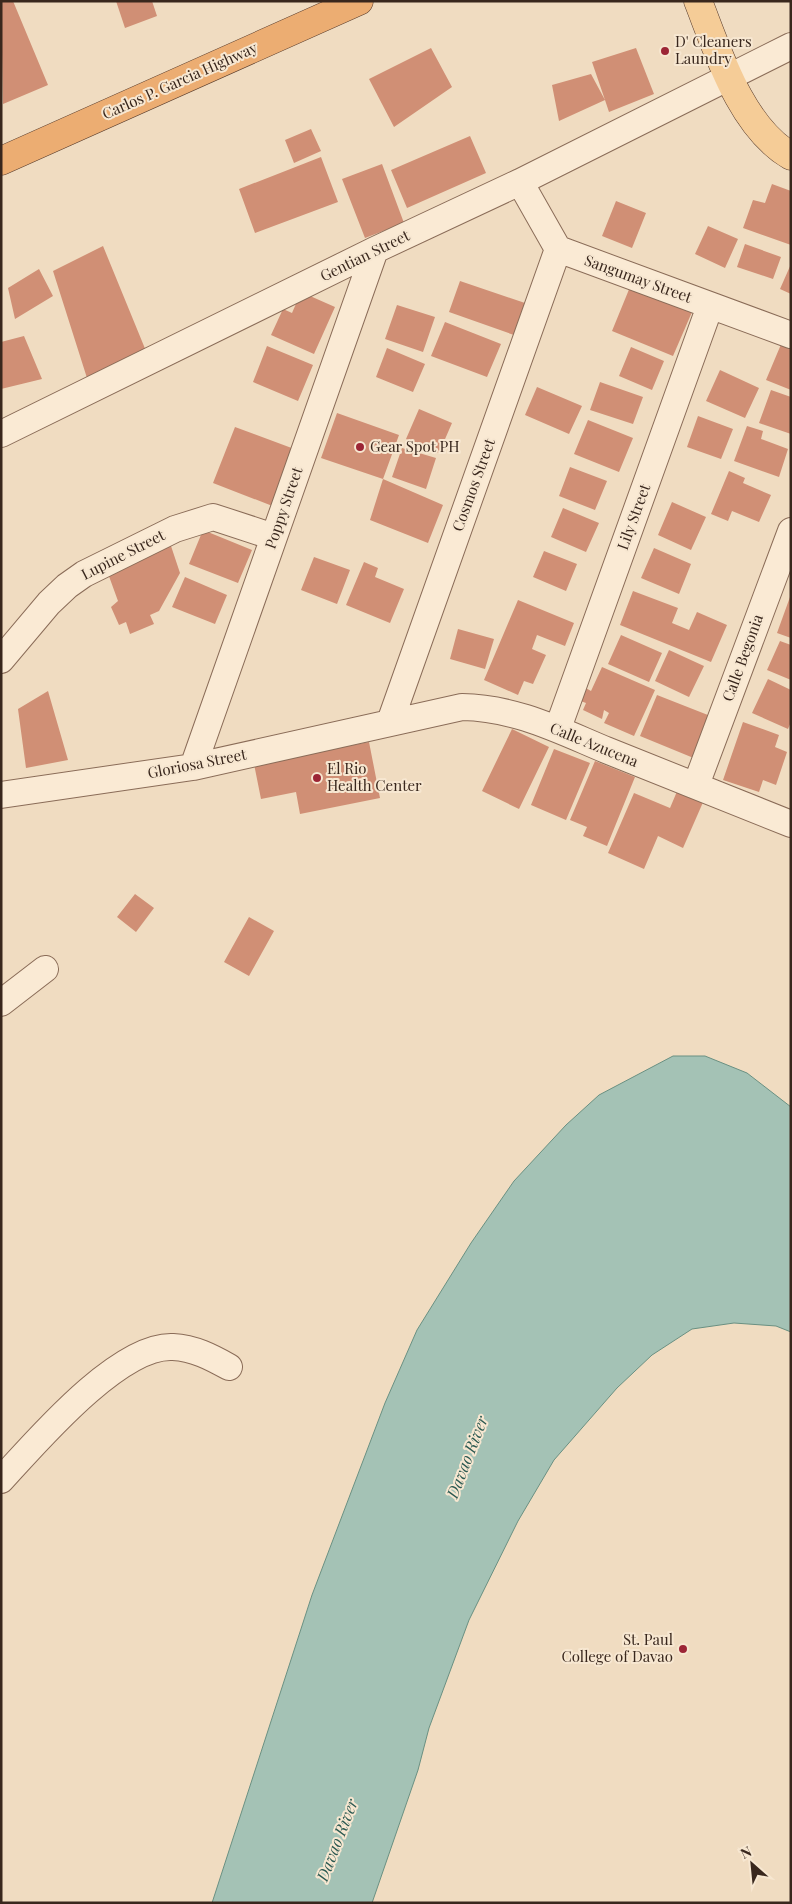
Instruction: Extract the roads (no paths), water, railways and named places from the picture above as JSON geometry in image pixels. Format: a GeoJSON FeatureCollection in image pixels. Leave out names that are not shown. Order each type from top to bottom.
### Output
{"type":"FeatureCollection","features":[{"type":"Feature","properties":{"kind":"highway","name":"Carlos P. Garcia Highway"},"geometry":{"type":"LineString","coordinates":[[1,161],[359,1]]}},
{"type":"Feature","properties":{"kind":"main road"},"geometry":{"type":"LineString","coordinates":[[698,1],[728,77],[740,101],[760,128],[791,156]]}},
{"type":"Feature","properties":{"kind":"street","name":"Gentian Street"},"geometry":{"type":"LineString","coordinates":[[1,434],[375,250],[520,182],[791,46]]}},
{"type":"Feature","properties":{"kind":"street"},"geometry":{"type":"LineString","coordinates":[[520,182],[558,249]]}},
{"type":"Feature","properties":{"kind":"street","name":"Sangumay Street"},"geometry":{"type":"LineString","coordinates":[[558,249],[791,335]]}},
{"type":"Feature","properties":{"kind":"street","name":"Cosmos Street"},"geometry":{"type":"LineString","coordinates":[[390,722],[558,249]]}},
{"type":"Feature","properties":{"kind":"street","name":"Poppy Street"},"geometry":{"type":"LineString","coordinates":[[193,766],[375,250]]}},
{"type":"Feature","properties":{"kind":"street","name":"Lily Street"},"geometry":{"type":"LineString","coordinates":[[558,728],[710,306]]}},
{"type":"Feature","properties":{"kind":"street","name":"Lupine Street"},"geometry":{"type":"LineString","coordinates":[[1,660],[49,603],[66,586],[84,574],[175,529],[213,517],[274,537]]}},
{"type":"Feature","properties":{"kind":"street","name":"Calle Begonia"},"geometry":{"type":"LineString","coordinates":[[696,785],[791,531]]}},
{"type":"Feature","properties":{"kind":"street","name":"Calle Azucena"},"geometry":{"type":"LineString","coordinates":[[390,722],[462,707],[484,707],[558,728],[604,750],[791,824]]}},
{"type":"Feature","properties":{"kind":"street","name":"Gloriosa Street"},"geometry":{"type":"LineString","coordinates":[[1,796],[193,766],[390,722]]}},
{"type":"Feature","properties":{"kind":"street"},"geometry":{"type":"LineString","coordinates":[[1,1003],[45,970]]}},
{"type":"Feature","properties":{"kind":"street"},"geometry":{"type":"LineString","coordinates":[[1,1480],[45,1433],[99,1381],[138,1355],[171,1346],[202,1352],[229,1368]]}},
{"type":"Feature","properties":{"kind":"water","name":"Davao River"},"geometry":{"type":"Polygon","coordinates":[[[673,1056],[705,1056],[747,1073],[791,1107],[791,1332],[776,1326],[734,1323],[692,1329],[652,1355],[617,1388],[554,1460],[518,1521],[469,1620],[429,1728],[418,1770],[372,1903],[212,1903],[312,1595],[385,1403],[417,1330],[471,1243],[514,1181],[566,1125],[599,1095],[673,1056]]]}},
{"type":"Feature","properties":{"kind":"place","name":"D' Cleaners Laundry"},"geometry":{"type":"Point","coordinates":[665,51]}},
{"type":"Feature","properties":{"kind":"place","name":"Gear Spot PH"},"geometry":{"type":"Point","coordinates":[360,447]}},
{"type":"Feature","properties":{"kind":"place","name":"El Rio Health Center"},"geometry":{"type":"Point","coordinates":[317,778]}},
{"type":"Feature","properties":{"kind":"place","name":"St. Paul College of Davao"},"geometry":{"type":"Point","coordinates":[683,1649]}}]}
